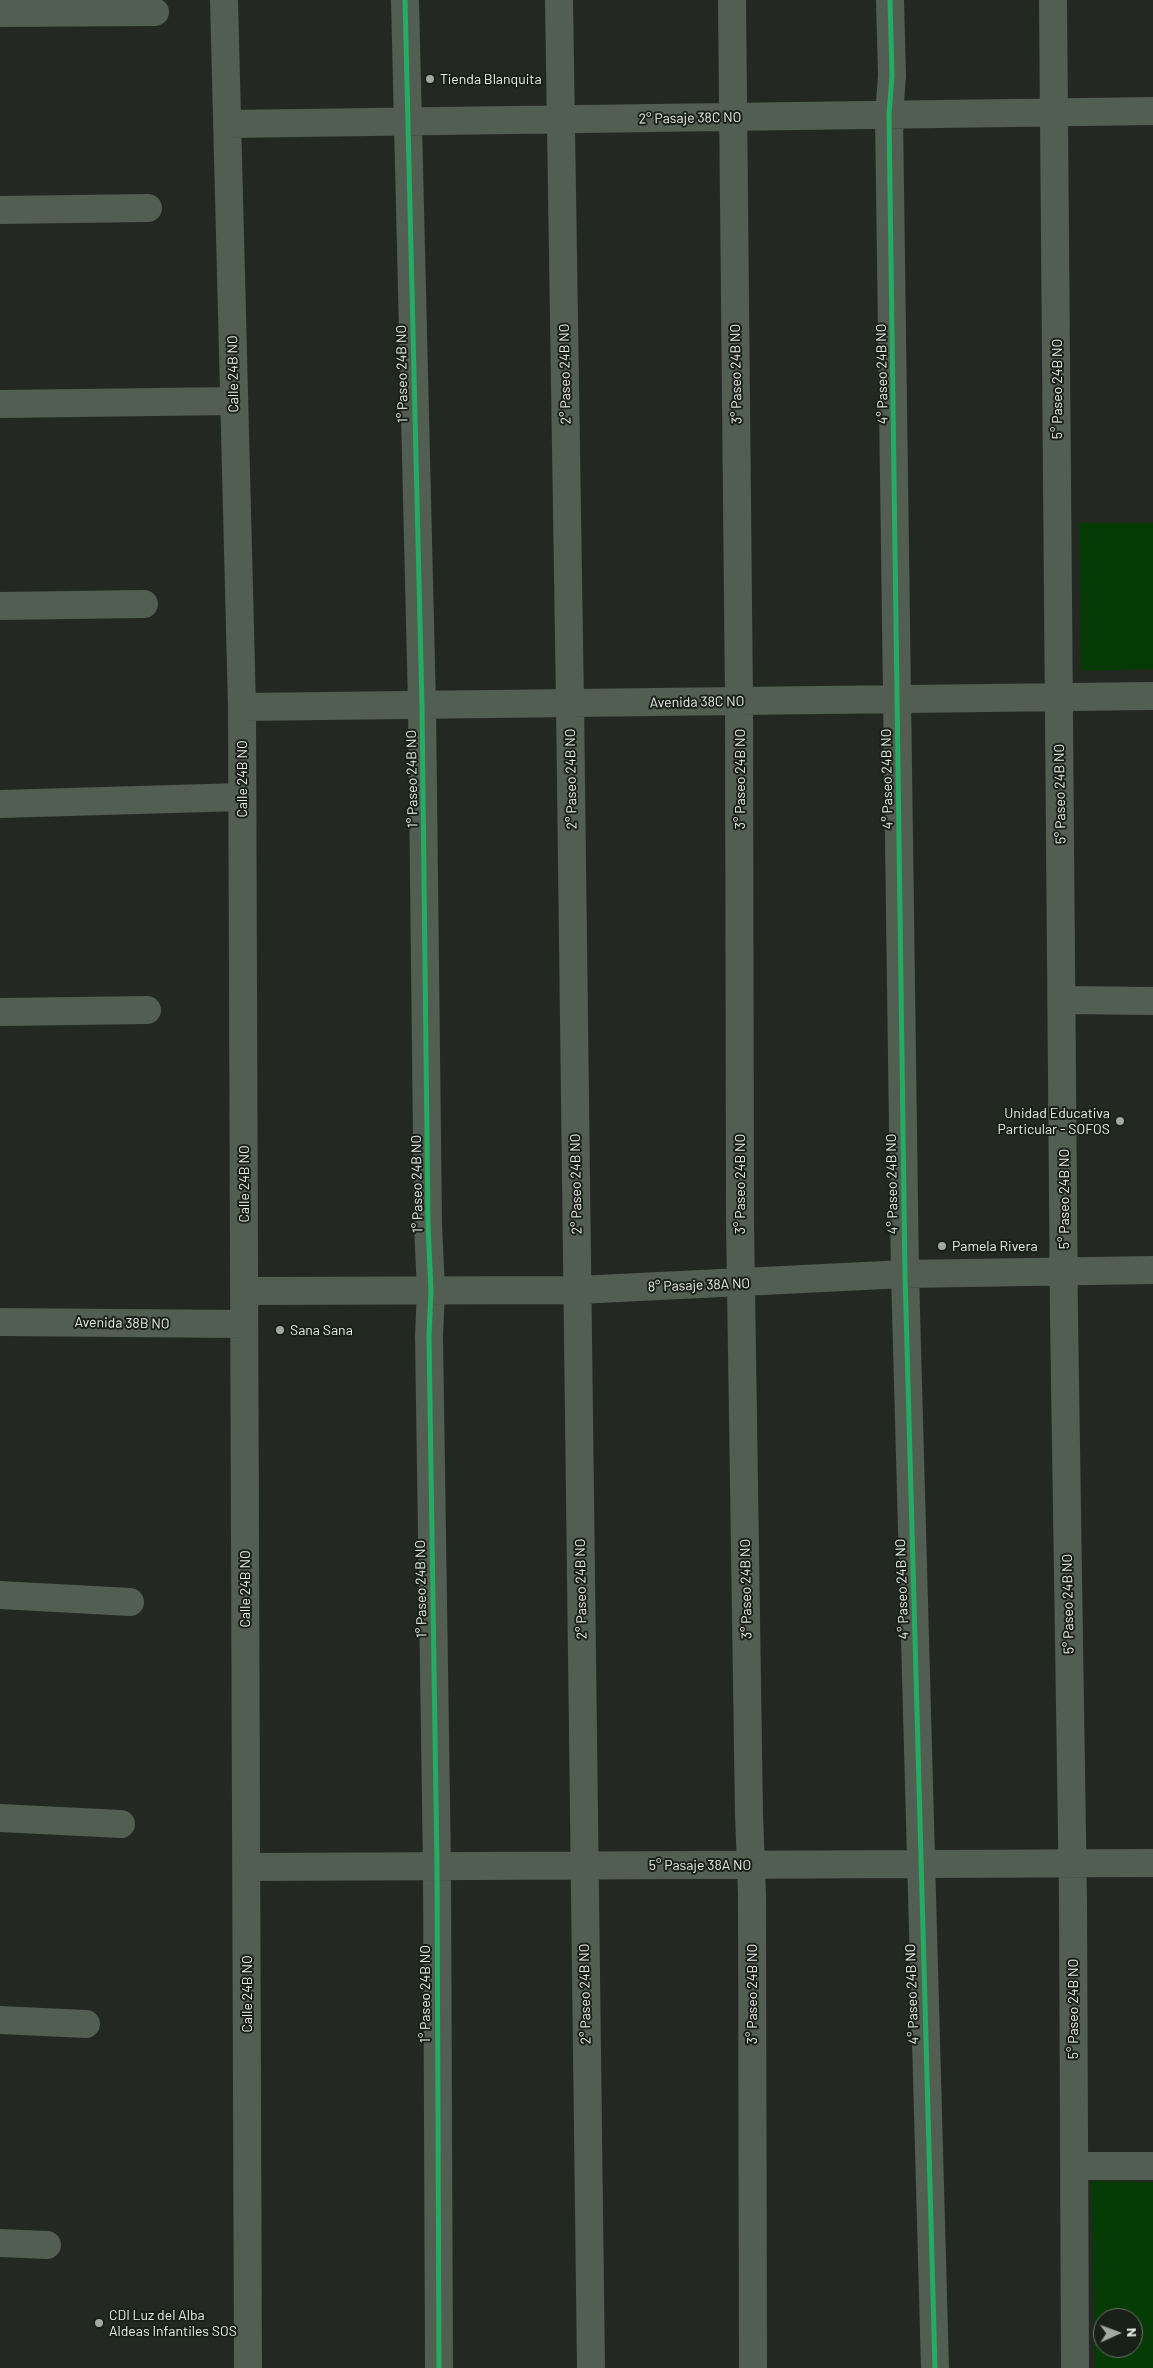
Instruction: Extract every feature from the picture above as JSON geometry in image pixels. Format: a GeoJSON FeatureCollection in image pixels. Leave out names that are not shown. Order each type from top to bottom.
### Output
{"type":"FeatureCollection","features":[{"type":"Feature","properties":{"kind":"street","name":"Calle 24B NO"},"geometry":{"type":"LineString","coordinates":[[224,0],[242,707],[248,2368]]}},
{"type":"Feature","properties":{"kind":"street","name":"1° Paseo 24B NO"},"geometry":{"type":"LineString","coordinates":[[405,0],[422,705],[428,1224],[431,1291],[428,1336],[437,1867],[439,2368]]}},
{"type":"Feature","properties":{"kind":"street","name":"2° Paseo 24B NO"},"geometry":{"type":"LineString","coordinates":[[558,0],[562,120],[591,2368]]}},
{"type":"Feature","properties":{"kind":"street","name":"3° Paseo 24B NO"},"geometry":{"type":"LineString","coordinates":[[732,0],[739,701],[742,1283],[750,1865],[752,1895],[753,2368]]}},
{"type":"Feature","properties":{"kind":"street","name":"4° Paseo 24B NO"},"geometry":{"type":"LineString","coordinates":[[890,0],[892,76],[889,115],[904,1274],[935,2368]]}},
{"type":"Feature","properties":{"kind":"street","name":"5° Paseo 24B NO"},"geometry":{"type":"LineString","coordinates":[[1053,0],[1075,2368]]}},
{"type":"Feature","properties":{"kind":"street"},"geometry":{"type":"LineString","coordinates":[[0,13],[155,12]]}},
{"type":"Feature","properties":{"kind":"street","name":"2° Pasaje 38C NO"},"geometry":{"type":"LineString","coordinates":[[227,124],[1153,112]]}},
{"type":"Feature","properties":{"kind":"street"},"geometry":{"type":"LineString","coordinates":[[0,210],[148,208]]}},
{"type":"Feature","properties":{"kind":"street"},"geometry":{"type":"LineString","coordinates":[[0,404],[234,401]]}},
{"type":"Feature","properties":{"kind":"street"},"geometry":{"type":"LineString","coordinates":[[0,606],[144,604]]}},
{"type":"Feature","properties":{"kind":"street","name":"Avenida 38C NO"},"geometry":{"type":"LineString","coordinates":[[242,707],[1153,696]]}},
{"type":"Feature","properties":{"kind":"street"},"geometry":{"type":"LineString","coordinates":[[0,804],[242,797]]}},
{"type":"Feature","properties":{"kind":"street"},"geometry":{"type":"LineString","coordinates":[[1062,1000],[1153,1001]]}},
{"type":"Feature","properties":{"kind":"street"},"geometry":{"type":"LineString","coordinates":[[0,1012],[146,1010]]}},
{"type":"Feature","properties":{"kind":"street","name":"8° Pasaje 38A NO"},"geometry":{"type":"LineString","coordinates":[[244,1291],[578,1290],[904,1274],[1153,1270]]}},
{"type":"Feature","properties":{"kind":"street","name":"Avenida 38B NO"},"geometry":{"type":"LineString","coordinates":[[0,1322],[244,1324]]}},
{"type":"Feature","properties":{"kind":"street"},"geometry":{"type":"LineString","coordinates":[[0,1595],[130,1602]]}},
{"type":"Feature","properties":{"kind":"street"},"geometry":{"type":"LineString","coordinates":[[0,1818],[122,1824]]}},
{"type":"Feature","properties":{"kind":"street","name":"5° Pasaje 38A NO"},"geometry":{"type":"LineString","coordinates":[[247,1867],[1153,1863]]}},
{"type":"Feature","properties":{"kind":"street"},"geometry":{"type":"LineString","coordinates":[[0,2020],[86,2024]]}},
{"type":"Feature","properties":{"kind":"street"},"geometry":{"type":"LineString","coordinates":[[1074,2166],[1153,2166]]}},
{"type":"Feature","properties":{"kind":"street"},"geometry":{"type":"LineString","coordinates":[[0,2243],[47,2245]]}},
{"type":"Feature","properties":{"kind":"green space"},"geometry":{"type":"Polygon","coordinates":[[[1079,523],[1153,523],[1153,669],[1081,671],[1079,523]]]}},
{"type":"Feature","properties":{"kind":"green space"},"geometry":{"type":"Polygon","coordinates":[[[1091,2181],[1153,2182],[1153,2368],[1095,2368],[1095,2358],[1143,2358],[1143,2308],[1094,2308],[1091,2181]]]}},
{"type":"Feature","properties":{"kind":"cycle path"},"geometry":{"type":"LineString","coordinates":[[405,0],[422,705],[428,1224],[431,1291],[429,1336],[437,1867],[439,2368]]}},
{"type":"Feature","properties":{"kind":"cycle path"},"geometry":{"type":"LineString","coordinates":[[890,0],[892,76],[889,115],[905,1274],[935,2368]]}},
{"type":"Feature","properties":{"kind":"place","name":"Tienda Blanquita"},"geometry":{"type":"Point","coordinates":[430,79]}},
{"type":"Feature","properties":{"kind":"place","name":"Unidad Educativa Particular - SOFOS"},"geometry":{"type":"Point","coordinates":[1120,1121]}},
{"type":"Feature","properties":{"kind":"place","name":"Pamela Rivera"},"geometry":{"type":"Point","coordinates":[942,1246]}},
{"type":"Feature","properties":{"kind":"place","name":"Sana Sana"},"geometry":{"type":"Point","coordinates":[280,1330]}},
{"type":"Feature","properties":{"kind":"place","name":"CDI Luz del Alba Aldeas Infantiles SOS"},"geometry":{"type":"Point","coordinates":[99,2323]}}]}
